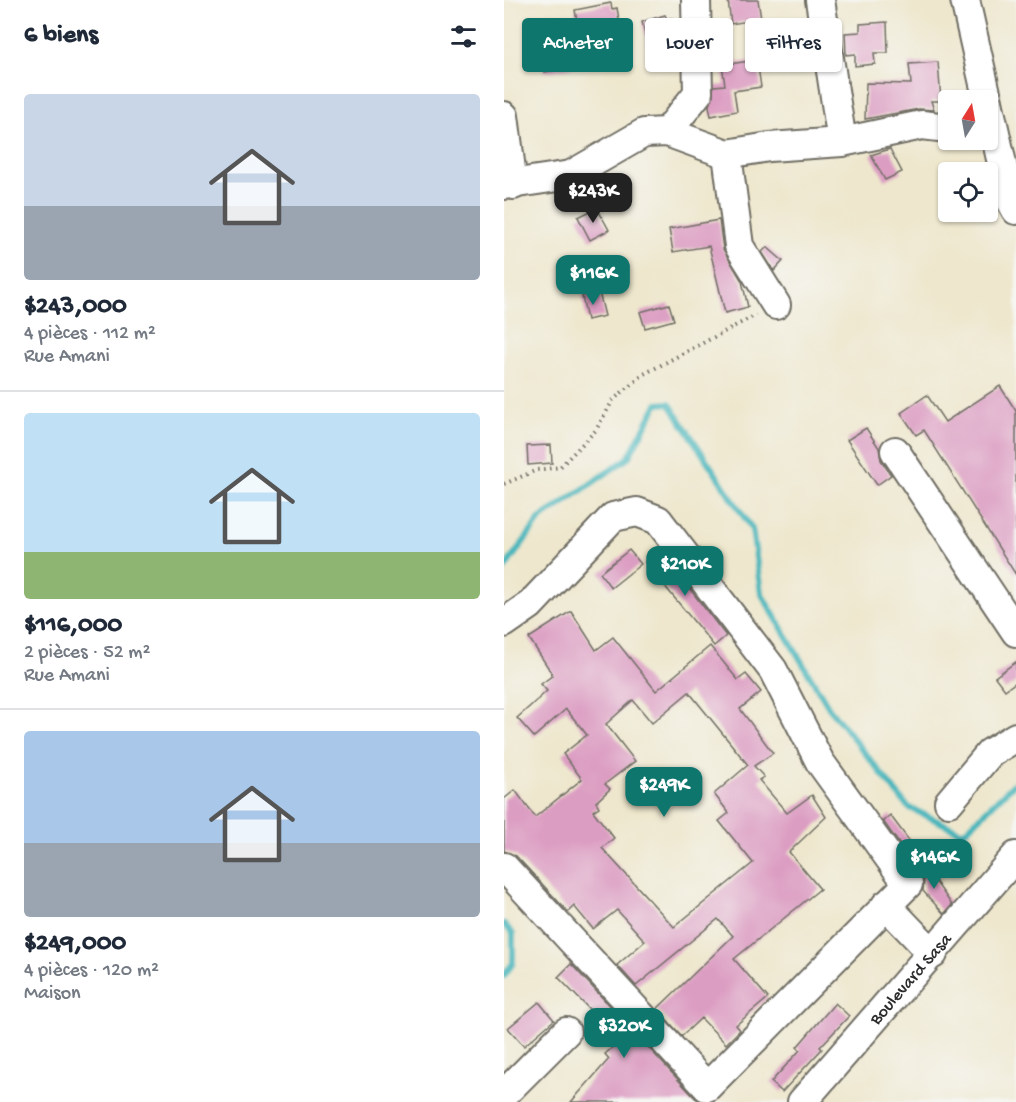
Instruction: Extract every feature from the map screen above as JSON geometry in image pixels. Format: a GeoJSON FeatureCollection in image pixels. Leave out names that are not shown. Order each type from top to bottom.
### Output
{"type":"FeatureCollection","features":[{"type":"Feature","properties":{"kind":"street"},"geometry":{"type":"LineString","coordinates":[[667,132],[698,93],[696,0]]}},
{"type":"Feature","properties":{"kind":"street"},"geometry":{"type":"LineString","coordinates":[[965,0],[999,137],[1010,200],[1016,210]]}},
{"type":"Feature","properties":{"kind":"street"},"geometry":{"type":"LineString","coordinates":[[818,3],[842,142]]}},
{"type":"Feature","properties":{"kind":"street"},"geometry":{"type":"LineString","coordinates":[[504,116],[509,185],[571,175],[644,133],[667,132],[727,154],[769,147],[842,142],[922,124],[938,126]]}},
{"type":"Feature","properties":{"kind":"street"},"geometry":{"type":"LineString","coordinates":[[727,154],[739,246],[776,304]]}},
{"type":"Feature","properties":{"kind":"street"},"geometry":{"type":"LineString","coordinates":[[895,451],[1016,632]]}},
{"type":"Feature","properties":{"kind":"street"},"geometry":{"type":"LineString","coordinates":[[504,623],[530,605],[613,517],[637,512],[658,520],[773,670],[820,762],[908,884],[707,1086],[504,867]]}},
{"type":"Feature","properties":{"kind":"street"},"geometry":{"type":"LineString","coordinates":[[949,802],[990,753],[1016,737]]}},
{"type":"Feature","properties":{"kind":"street","name":"Boulevard Sasa"},"geometry":{"type":"LineString","coordinates":[[802,1102],[1016,856]]}},
{"type":"Feature","properties":{"kind":"street"},"geometry":{"type":"LineString","coordinates":[[886,905],[933,954]]}},
{"type":"Feature","properties":{"kind":"street"},"geometry":{"type":"LineString","coordinates":[[504,1094],[566,1032]]}},
{"type":"Feature","properties":{"kind":"path"},"geometry":{"type":"LineString","coordinates":[[504,484],[537,470],[560,467],[596,430],[613,400],[644,374],[776,304]]}},
{"type":"Feature","properties":{"kind":"building"},"geometry":{"type":"Polygon","coordinates":[[[728,0],[758,0],[761,18],[745,18],[745,22],[733,24],[733,18],[730,18],[728,0]]]}},
{"type":"Feature","properties":{"kind":"building"},"geometry":{"type":"Polygon","coordinates":[[[611,3],[612,9],[617,8],[619,18],[576,18],[575,10],[611,3]]]}},
{"type":"Feature","properties":{"kind":"building"},"geometry":{"type":"Polygon","coordinates":[[[887,22],[888,53],[874,53],[875,64],[855,66],[855,54],[846,55],[845,33],[860,32],[860,24],[887,22]]]}},
{"type":"Feature","properties":{"kind":"building"},"geometry":{"type":"Polygon","coordinates":[[[745,62],[745,72],[759,72],[761,87],[734,91],[737,111],[711,116],[709,106],[714,86],[725,85],[723,72],[733,72],[733,63],[745,62]]]}},
{"type":"Feature","properties":{"kind":"building"},"geometry":{"type":"Polygon","coordinates":[[[938,62],[940,90],[938,90],[938,101],[931,101],[934,110],[919,109],[865,119],[866,83],[911,84],[909,64],[938,62]]]}},
{"type":"Feature","properties":{"kind":"building"},"geometry":{"type":"Polygon","coordinates":[[[890,149],[902,172],[885,180],[871,155],[890,149]]]}},
{"type":"Feature","properties":{"kind":"building"},"geometry":{"type":"Polygon","coordinates":[[[597,208],[609,230],[590,240],[578,217],[597,208]]]}},
{"type":"Feature","properties":{"kind":"building"},"geometry":{"type":"Polygon","coordinates":[[[719,220],[723,249],[742,281],[748,307],[725,313],[709,246],[673,252],[669,229],[719,220]]]}},
{"type":"Feature","properties":{"kind":"building"},"geometry":{"type":"Polygon","coordinates":[[[767,247],[783,261],[774,271],[762,252],[767,247]]]}},
{"type":"Feature","properties":{"kind":"building"},"geometry":{"type":"Polygon","coordinates":[[[599,292],[605,316],[587,320],[582,296],[599,292]]]}},
{"type":"Feature","properties":{"kind":"building"},"geometry":{"type":"Polygon","coordinates":[[[669,304],[674,320],[645,328],[640,312],[669,304]]]}},
{"type":"Feature","properties":{"kind":"building"},"geometry":{"type":"Polygon","coordinates":[[[1000,386],[1016,411],[1016,575],[924,430],[916,435],[901,413],[927,395],[945,422],[1000,386]]]}},
{"type":"Feature","properties":{"kind":"building"},"geometry":{"type":"Polygon","coordinates":[[[866,428],[879,448],[881,460],[891,475],[877,485],[847,440],[866,428]]]}},
{"type":"Feature","properties":{"kind":"building"},"geometry":{"type":"Polygon","coordinates":[[[551,445],[552,463],[528,465],[527,446],[551,445]]]}},
{"type":"Feature","properties":{"kind":"building"},"geometry":{"type":"Polygon","coordinates":[[[629,550],[641,564],[611,588],[600,573],[629,550]]]}},
{"type":"Feature","properties":{"kind":"building"},"geometry":{"type":"Polygon","coordinates":[[[660,550],[726,636],[714,646],[645,562],[660,550]]]}},
{"type":"Feature","properties":{"kind":"building"},"geometry":{"type":"Polygon","coordinates":[[[571,611],[596,650],[613,637],[656,691],[710,646],[738,680],[746,674],[761,692],[740,709],[773,753],[754,766],[764,777],[759,780],[787,813],[812,795],[826,817],[789,852],[820,889],[734,959],[768,998],[736,1025],[740,1030],[726,1044],[701,1018],[682,1036],[657,1009],[733,936],[718,919],[636,986],[617,965],[645,941],[617,910],[593,929],[574,906],[568,912],[516,856],[504,851],[504,799],[515,790],[535,817],[582,779],[563,754],[587,735],[566,709],[534,737],[517,718],[547,691],[541,684],[553,675],[529,638],[571,611]],[[689,692],[652,723],[633,700],[606,724],[635,761],[605,784],[610,789],[596,802],[599,807],[593,811],[614,838],[602,848],[674,927],[753,863],[719,821],[729,813],[714,794],[748,765],[689,692]]]}},
{"type":"Feature","properties":{"kind":"building"},"geometry":{"type":"Polygon","coordinates":[[[1016,662],[1016,682],[1005,690],[995,677],[1016,662]]]}},
{"type":"Feature","properties":{"kind":"building"},"geometry":{"type":"Polygon","coordinates":[[[890,815],[911,843],[903,849],[883,821],[890,815]]]}},
{"type":"Feature","properties":{"kind":"building"},"geometry":{"type":"Polygon","coordinates":[[[923,864],[935,876],[933,878],[952,905],[944,914],[923,891],[924,881],[918,869],[923,864]]]}},
{"type":"Feature","properties":{"kind":"building"},"geometry":{"type":"Polygon","coordinates":[[[571,964],[701,1102],[571,1102],[609,1059],[605,1054],[620,1041],[558,977],[571,964]]]}},
{"type":"Feature","properties":{"kind":"building"},"geometry":{"type":"Polygon","coordinates":[[[539,1002],[554,1020],[524,1046],[508,1028],[539,1002]]]}},
{"type":"Feature","properties":{"kind":"building"},"geometry":{"type":"Polygon","coordinates":[[[835,1003],[849,1016],[782,1092],[771,1082],[800,1050],[797,1047],[835,1003]]]}},
{"type":"Feature","properties":{"kind":"waterway"},"geometry":{"type":"LineString","coordinates":[[504,569],[540,519],[628,458],[657,404],[669,403],[752,529],[761,593],[829,708],[908,807],[963,833],[1016,782]]}},
{"type":"Feature","properties":{"kind":"waterway"},"geometry":{"type":"LineString","coordinates":[[504,924],[513,934],[513,963],[504,976]]}}]}
